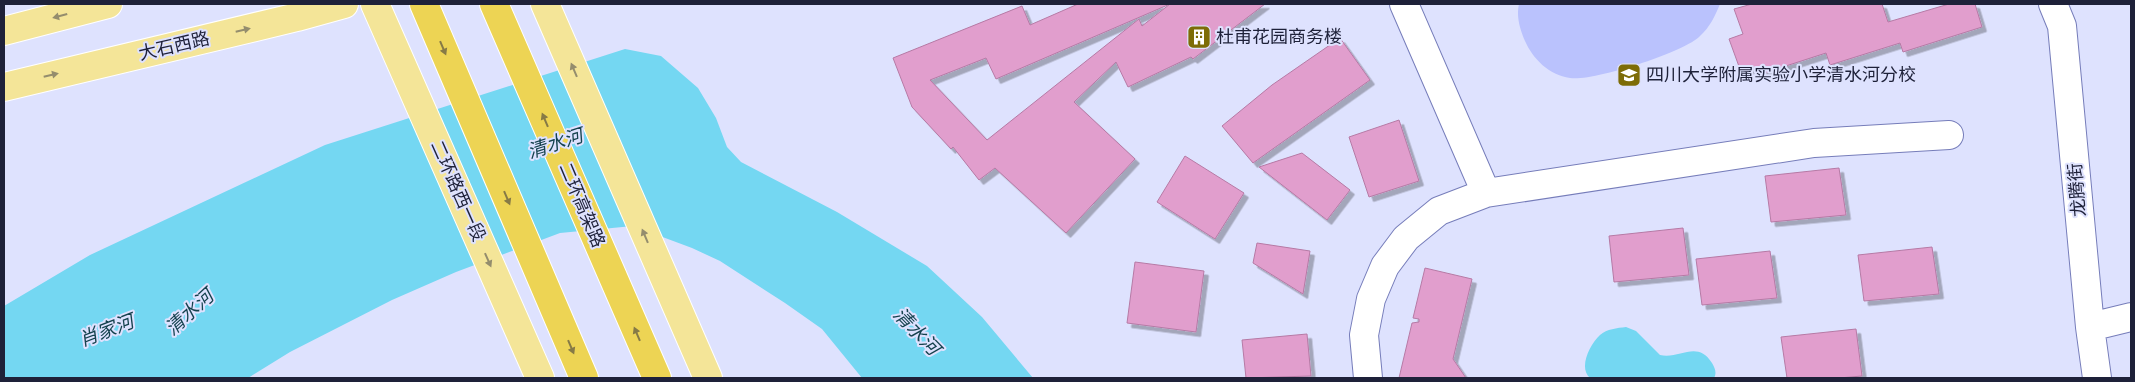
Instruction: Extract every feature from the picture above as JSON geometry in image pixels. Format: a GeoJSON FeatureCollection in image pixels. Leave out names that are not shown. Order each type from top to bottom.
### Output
{"type":"FeatureCollection","features":[{"type":"Feature","properties":{"kind":"highway"},"geometry":{"type":"LineString","coordinates":[[424,4],[584,378]]}},
{"type":"Feature","properties":{"kind":"highway","name":"二环高架路"},"geometry":{"type":"LineString","coordinates":[[494,4],[657,378]]}},
{"type":"Feature","properties":{"kind":"main road"},"geometry":{"type":"LineString","coordinates":[[4,31],[108,4]]}},
{"type":"Feature","properties":{"kind":"main road","name":"大石西路"},"geometry":{"type":"LineString","coordinates":[[4,87],[344,4]]}},
{"type":"Feature","properties":{"kind":"main road","name":"二环路西一段"},"geometry":{"type":"LineString","coordinates":[[375,4],[540,378]]}},
{"type":"Feature","properties":{"kind":"main road"},"geometry":{"type":"LineString","coordinates":[[545,4],[708,378]]}},
{"type":"Feature","properties":{"kind":"street"},"geometry":{"type":"LineString","coordinates":[[1404,4],[1486,193]]}},
{"type":"Feature","properties":{"kind":"street","name":"龙腾街"},"geometry":{"type":"LineString","coordinates":[[2053,4],[2062,26],[2096,378]]}},
{"type":"Feature","properties":{"kind":"street"},"geometry":{"type":"LineString","coordinates":[[1368,378],[1364,334],[1371,299],[1385,266],[1406,238],[1439,211],[1486,193],[1814,144],[1949,135]]}},
{"type":"Feature","properties":{"kind":"street"},"geometry":{"type":"LineString","coordinates":[[2090,327],[2131,317]]}},
{"type":"Feature","properties":{"kind":"shaded area"},"geometry":{"type":"Polygon","coordinates":[[[1519,4],[1720,4],[1704,33],[1691,43],[1617,71],[1581,78],[1570,78],[1549,70],[1532,54],[1520,28],[1518,18],[1519,4]]]}},
{"type":"Feature","properties":{"kind":"water"},"geometry":{"type":"Polygon","coordinates":[[[625,49],[661,56],[698,88],[716,118],[727,147],[741,162],[837,212],[927,266],[982,317],[1033,378],[862,378],[822,329],[785,303],[720,261],[692,248],[633,226],[560,233],[456,272],[392,300],[290,352],[248,378],[4,378],[4,306],[90,255],[325,145],[625,49]]]}},
{"type":"Feature","properties":{"kind":"water"},"geometry":{"type":"Polygon","coordinates":[[[1626,327],[1636,331],[1660,355],[1667,356],[1694,351],[1700,352],[1713,365],[1715,369],[1714,378],[1590,378],[1585,368],[1585,362],[1589,350],[1596,339],[1606,331],[1626,327]]]}},
{"type":"Feature","properties":{"kind":"building"},"geometry":{"type":"Polygon","coordinates":[[[1078,4],[1170,4],[1265,4],[1193,59],[1191,57],[1128,87],[1116,62],[1074,102],[1135,159],[1066,233],[995,168],[979,180],[953,147],[951,149],[912,107],[893,58],[1022,6],[1030,25],[1078,4]],[[1170,4],[996,79],[986,58],[930,80],[987,140],[1139,19],[1142,26],[1170,4]]]}},
{"type":"Feature","properties":{"kind":"building"},"geometry":{"type":"Polygon","coordinates":[[[1752,4],[1882,4],[1888,22],[1949,4],[1975,4],[1982,27],[1903,52],[1900,43],[1830,65],[1826,53],[1758,75],[1756,67],[1741,72],[1729,39],[1743,34],[1734,9],[1752,4]]]}},
{"type":"Feature","properties":{"kind":"building"},"geometry":{"type":"Polygon","coordinates":[[[1340,38],[1370,80],[1253,163],[1222,126],[1272,85],[1340,38]]]}},
{"type":"Feature","properties":{"kind":"building"},"geometry":{"type":"Polygon","coordinates":[[[1399,120],[1419,181],[1369,197],[1349,137],[1399,120]]]}},
{"type":"Feature","properties":{"kind":"building"},"geometry":{"type":"Polygon","coordinates":[[[1302,153],[1350,190],[1327,220],[1259,167],[1302,153]]]}},
{"type":"Feature","properties":{"kind":"building"},"geometry":{"type":"Polygon","coordinates":[[[1185,156],[1244,193],[1215,239],[1157,202],[1185,156]]]}},
{"type":"Feature","properties":{"kind":"building"},"geometry":{"type":"Polygon","coordinates":[[[1839,168],[1846,215],[1771,222],[1765,176],[1839,168]]]}},
{"type":"Feature","properties":{"kind":"building"},"geometry":{"type":"Polygon","coordinates":[[[1683,228],[1689,275],[1614,282],[1609,236],[1683,228]]]}},
{"type":"Feature","properties":{"kind":"building"},"geometry":{"type":"Polygon","coordinates":[[[1257,243],[1310,251],[1303,294],[1253,263],[1257,243]]]}},
{"type":"Feature","properties":{"kind":"building"},"geometry":{"type":"Polygon","coordinates":[[[1932,247],[1939,294],[1864,301],[1858,255],[1932,247]]]}},
{"type":"Feature","properties":{"kind":"building"},"geometry":{"type":"Polygon","coordinates":[[[1770,251],[1777,298],[1702,305],[1696,259],[1770,251]]]}},
{"type":"Feature","properties":{"kind":"building"},"geometry":{"type":"Polygon","coordinates":[[[1135,262],[1204,271],[1196,332],[1127,323],[1135,262]]]}},
{"type":"Feature","properties":{"kind":"building"},"geometry":{"type":"Polygon","coordinates":[[[1425,268],[1472,279],[1453,359],[1466,378],[1399,378],[1412,323],[1419,322],[1419,319],[1413,318],[1425,268]]]}},
{"type":"Feature","properties":{"kind":"building"},"geometry":{"type":"Polygon","coordinates":[[[1856,329],[1862,376],[1787,378],[1781,337],[1856,329]]]}},
{"type":"Feature","properties":{"kind":"building"},"geometry":{"type":"Polygon","coordinates":[[[1307,334],[1311,376],[1246,378],[1242,340],[1307,334]]]}},
{"type":"Feature","properties":{"kind":"place","name":"杜甫花园商务楼"},"geometry":{"type":"Point","coordinates":[1199,37]}},
{"type":"Feature","properties":{"kind":"place","name":"四川大学附属实验小学清水河分校"},"geometry":{"type":"Point","coordinates":[1629,75]}},
{"type":"Feature","properties":{"kind":"water label","name":"清水河"},"geometry":{"type":"Point","coordinates":[555,143]}},
{"type":"Feature","properties":{"kind":"water label","name":"清水河"},"geometry":{"type":"Point","coordinates":[189,312]}},
{"type":"Feature","properties":{"kind":"water label","name":"肖家河"},"geometry":{"type":"Point","coordinates":[106,330]}},
{"type":"Feature","properties":{"kind":"water label","name":"清水河"},"geometry":{"type":"Point","coordinates":[917,331]}}]}
